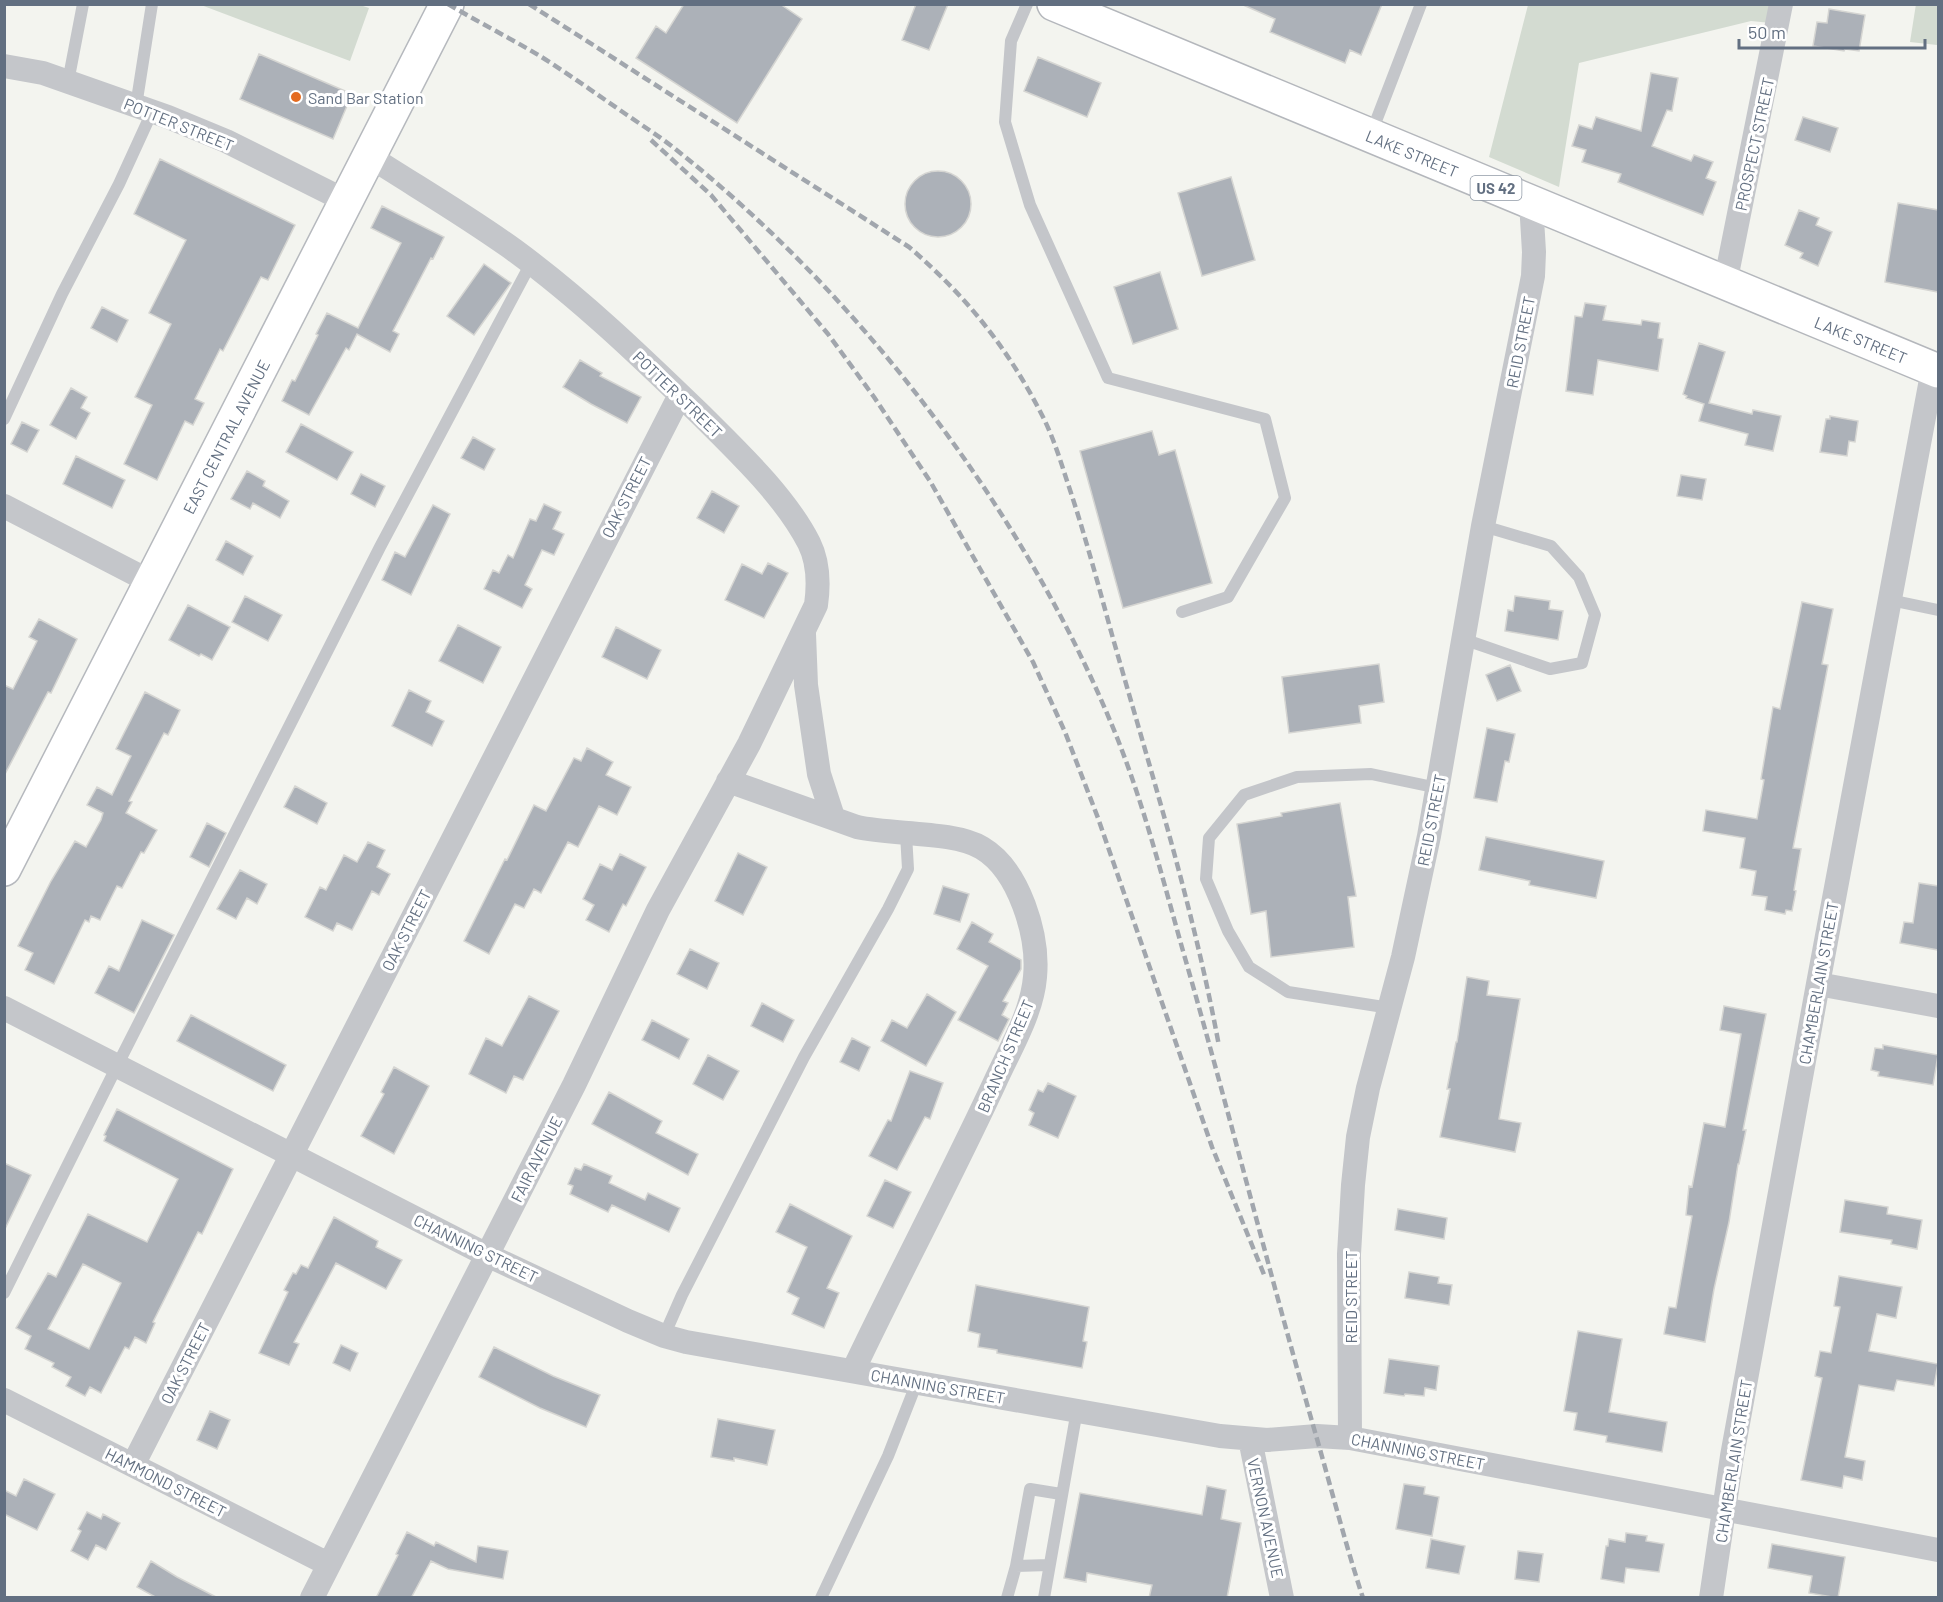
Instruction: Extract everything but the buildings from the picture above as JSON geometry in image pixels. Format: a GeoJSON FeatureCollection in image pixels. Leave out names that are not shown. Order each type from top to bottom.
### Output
{"type":"FeatureCollection","features":[{"type":"Feature","properties":{"kind":"main road","name":"EAST CENTRAL AVENUE"},"geometry":{"type":"LineString","coordinates":[[4,869],[447,4]]}},
{"type":"Feature","properties":{"kind":"main road","name":"LAKE STREET"},"geometry":{"type":"LineString","coordinates":[[1054,4],[1936,370]]}},
{"type":"Feature","properties":{"kind":"street","name":"PROSPECT STREET"},"geometry":{"type":"LineString","coordinates":[[1725,284],[1781,4]]}},
{"type":"Feature","properties":{"kind":"street","name":"POTTER STREET"},"geometry":{"type":"LineString","coordinates":[[4,66],[44,73],[226,141],[346,201]]}},
{"type":"Feature","properties":{"kind":"street","name":"POTTER STREET"},"geometry":{"type":"LineString","coordinates":[[369,156],[531,263],[641,357],[750,463],[786,509],[809,544],[818,572],[819,586],[816,605],[760,720]]}},
{"type":"Feature","properties":{"kind":"street","name":"REID STREET"},"geometry":{"type":"LineString","coordinates":[[1350,1438],[1349,1254],[1358,1137],[1368,1088],[1406,945],[1438,788],[1483,526],[1533,276],[1531,202]]}},
{"type":"Feature","properties":{"kind":"street","name":"CHAMBERLAIN STREET"},"geometry":{"type":"LineString","coordinates":[[1711,1598],[1724,1509],[1818,984],[1936,370]]}},
{"type":"Feature","properties":{"kind":"street","name":"OAK STREET"},"geometry":{"type":"LineString","coordinates":[[133,1465],[680,395]]}},
{"type":"Feature","properties":{"kind":"street"},"geometry":{"type":"LineString","coordinates":[[4,506],[151,582]]}},
{"type":"Feature","properties":{"kind":"street"},"geometry":{"type":"LineString","coordinates":[[804,630],[807,685],[819,774],[832,817]]}},
{"type":"Feature","properties":{"kind":"street","name":"FAIR AVENUE"},"geometry":{"type":"LineString","coordinates":[[312,1598],[574,1085],[658,910],[760,720]]}},
{"type":"Feature","properties":{"kind":"street","name":"BRANCH STREET"},"geometry":{"type":"LineString","coordinates":[[728,781],[872,830],[951,839],[973,844],[992,855],[1008,872],[1030,924],[1034,944],[1035,976],[1029,1006],[983,1108],[853,1371]]}},
{"type":"Feature","properties":{"kind":"street"},"geometry":{"type":"LineString","coordinates":[[1818,984],[1938,1006]]}},
{"type":"Feature","properties":{"kind":"street","name":"CHANNING STREET"},"geometry":{"type":"LineString","coordinates":[[4,1008],[487,1255],[663,1336],[1220,1436],[1266,1440],[1317,1436],[1350,1438],[1938,1550]]}},
{"type":"Feature","properties":{"kind":"street","name":"HAMMOND STREET"},"geometry":{"type":"LineString","coordinates":[[4,1400],[328,1564]]}},
{"type":"Feature","properties":{"kind":"street","name":"VERNON AVENUE"},"geometry":{"type":"LineString","coordinates":[[1250,1439],[1282,1598]]}},
{"type":"Feature","properties":{"kind":"lane"},"geometry":{"type":"LineString","coordinates":[[68,82],[83,4]]}},
{"type":"Feature","properties":{"kind":"lane"},"geometry":{"type":"LineString","coordinates":[[4,419],[62,294],[120,184],[144,109],[152,4]]}},
{"type":"Feature","properties":{"kind":"lane"},"geometry":{"type":"LineString","coordinates":[[1027,4],[1011,41],[1005,122],[1030,205],[1108,378],[1265,419],[1285,498],[1228,597],[1182,612]]}},
{"type":"Feature","properties":{"kind":"lane"},"geometry":{"type":"LineString","coordinates":[[1370,135],[1421,4]]}},
{"type":"Feature","properties":{"kind":"lane"},"geometry":{"type":"LineString","coordinates":[[4,1293],[380,547],[531,263]]}},
{"type":"Feature","properties":{"kind":"lane"},"geometry":{"type":"LineString","coordinates":[[1463,639],[1550,669],[1582,663],[1595,615],[1579,577],[1551,546],[1483,526]]}},
{"type":"Feature","properties":{"kind":"lane"},"geometry":{"type":"LineString","coordinates":[[1890,600],[1938,610]]}},
{"type":"Feature","properties":{"kind":"lane"},"geometry":{"type":"LineString","coordinates":[[1390,1008],[1288,992],[1249,967],[1228,931],[1206,879],[1209,838],[1244,795],[1297,777],[1371,774],[1438,788]]}},
{"type":"Feature","properties":{"kind":"lane"},"geometry":{"type":"LineString","coordinates":[[663,1336],[804,1057],[888,909],[908,869],[906,834]]}},
{"type":"Feature","properties":{"kind":"lane"},"geometry":{"type":"LineString","coordinates":[[821,1598],[888,1456],[917,1382]]}},
{"type":"Feature","properties":{"kind":"lane"},"geometry":{"type":"LineString","coordinates":[[1044,1598],[1077,1410]]}},
{"type":"Feature","properties":{"kind":"lane"},"geometry":{"type":"LineString","coordinates":[[1007,1598],[1016,1566],[1030,1489],[1061,1494]]}},
{"type":"Feature","properties":{"kind":"lane"},"geometry":{"type":"LineString","coordinates":[[1016,1566],[1049,1565]]}},
{"type":"Feature","properties":{"kind":"shaded area"},"geometry":{"type":"Polygon","coordinates":[[[1916,4],[1938,5],[1937,45],[1910,42],[1916,4]]]}},
{"type":"Feature","properties":{"kind":"shaded area"},"geometry":{"type":"Polygon","coordinates":[[[201,5],[360,5],[369,8],[350,61],[201,5]]]}},
{"type":"Feature","properties":{"kind":"shaded area"},"geometry":{"type":"Polygon","coordinates":[[[1528,5],[1775,5],[1771,23],[1751,21],[1579,63],[1559,187],[1489,157],[1528,5]]]}},
{"type":"Feature","properties":{"kind":"railway"},"geometry":{"type":"LineString","coordinates":[[448,4],[540,56],[651,131],[744,207],[811,272],[874,342],[934,416],[988,494],[1038,574],[1081,657],[1118,740],[1145,818],[1363,1598]]}},
{"type":"Feature","properties":{"kind":"railway"},"geometry":{"type":"LineString","coordinates":[[529,4],[909,247],[968,305],[1001,346],[1030,392],[1050,432],[1080,521],[1185,893],[1219,1046]]}},
{"type":"Feature","properties":{"kind":"railway"},"geometry":{"type":"LineString","coordinates":[[651,140],[711,195],[828,334],[874,397],[930,481],[1033,662],[1065,732],[1098,818],[1212,1147],[1265,1277]]}},
{"type":"Feature","properties":{"kind":"place","name":"Sand Bar Station"},"geometry":{"type":"Point","coordinates":[296,97]}}]}
